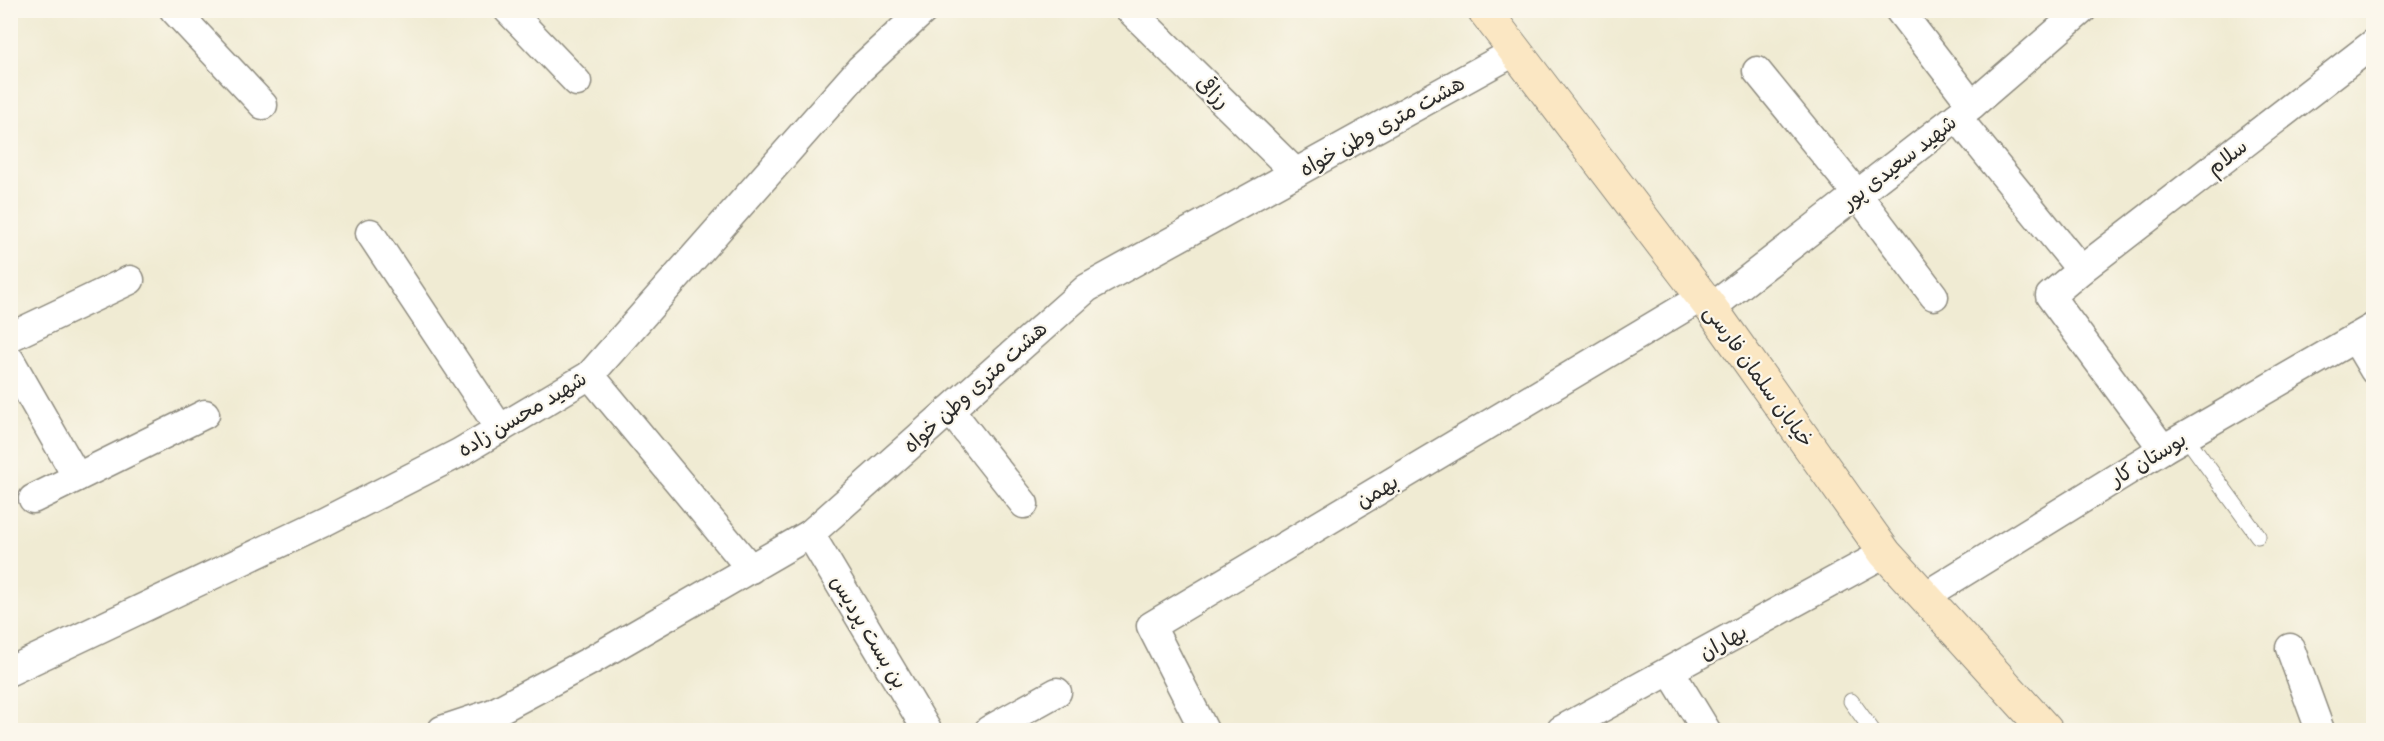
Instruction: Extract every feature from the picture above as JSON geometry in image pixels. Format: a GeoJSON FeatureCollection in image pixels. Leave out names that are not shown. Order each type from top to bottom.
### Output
{"type":"FeatureCollection","features":[{"type":"Feature","properties":{"kind":"main road","name":"خیابان سلمان فارسی"},"geometry":{"type":"LineString","coordinates":[[1484,10],[1706,302],[1885,553],[2046,730]]}},
{"type":"Feature","properties":{"kind":"street"},"geometry":{"type":"LineString","coordinates":[[174,10],[263,105]]}},
{"type":"Feature","properties":{"kind":"street"},"geometry":{"type":"LineString","coordinates":[[508,10],[577,82]]}},
{"type":"Feature","properties":{"kind":"street","name":"شهید محسن زاده"},"geometry":{"type":"LineString","coordinates":[[10,671],[324,522],[459,453],[590,375],[860,69],[924,10]]}},
{"type":"Feature","properties":{"kind":"street","name":"رزاقی"},"geometry":{"type":"LineString","coordinates":[[1130,10],[1296,173]]}},
{"type":"Feature","properties":{"kind":"street"},"geometry":{"type":"LineString","coordinates":[[1899,10],[1965,111],[2081,270]]}},
{"type":"Feature","properties":{"kind":"street","name":"شهید سعیدی پور"},"geometry":{"type":"LineString","coordinates":[[1706,302],[1857,194],[1965,111],[2082,10]]}},
{"type":"Feature","properties":{"kind":"street","name":"سلام"},"geometry":{"type":"LineString","coordinates":[[2175,443],[2050,296],[2373,43]]}},
{"type":"Feature","properties":{"kind":"street","name":"هشت متری وطن خواه"},"geometry":{"type":"LineString","coordinates":[[442,730],[502,708],[810,534],[1087,288],[1516,51]]}},
{"type":"Feature","properties":{"kind":"street"},"geometry":{"type":"LineString","coordinates":[[1757,71],[1857,194],[1934,296]]}},
{"type":"Feature","properties":{"kind":"street"},"geometry":{"type":"LineString","coordinates":[[370,233],[500,429]]}},
{"type":"Feature","properties":{"kind":"street"},"geometry":{"type":"LineString","coordinates":[[10,337],[130,280]]}},
{"type":"Feature","properties":{"kind":"street","name":"بهمن"},"geometry":{"type":"LineString","coordinates":[[1204,730],[1151,626],[1706,302]]}},
{"type":"Feature","properties":{"kind":"street"},"geometry":{"type":"LineString","coordinates":[[2364,332],[2373,370]]}},
{"type":"Feature","properties":{"kind":"street","name":"بوستان کار"},"geometry":{"type":"LineString","coordinates":[[1925,596],[2175,443],[2364,332]]}},
{"type":"Feature","properties":{"kind":"street"},"geometry":{"type":"LineString","coordinates":[[10,360],[77,477]]}},
{"type":"Feature","properties":{"kind":"street"},"geometry":{"type":"LineString","coordinates":[[590,375],[751,569]]}},
{"type":"Feature","properties":{"kind":"street"},"geometry":{"type":"LineString","coordinates":[[950,410],[1024,504]]}},
{"type":"Feature","properties":{"kind":"street"},"geometry":{"type":"LineString","coordinates":[[33,499],[206,414]]}},
{"type":"Feature","properties":{"kind":"street","name":"بن بست پردیس"},"geometry":{"type":"LineString","coordinates":[[810,534],[927,730]]}},
{"type":"Feature","properties":{"kind":"street","name":"بهاران"},"geometry":{"type":"LineString","coordinates":[[1561,730],[1885,553]]}},
{"type":"Feature","properties":{"kind":"street"},"geometry":{"type":"LineString","coordinates":[[2290,648],[2320,730]]}},
{"type":"Feature","properties":{"kind":"street"},"geometry":{"type":"LineString","coordinates":[[1670,671],[1706,730]]}},
{"type":"Feature","properties":{"kind":"street"},"geometry":{"type":"LineString","coordinates":[[989,730],[1057,692]]}},
{"type":"Feature","properties":{"kind":"lane"},"geometry":{"type":"LineString","coordinates":[[2175,443],[2258,536]]}},
{"type":"Feature","properties":{"kind":"lane"},"geometry":{"type":"LineString","coordinates":[[1851,701],[1872,730]]}}]}
